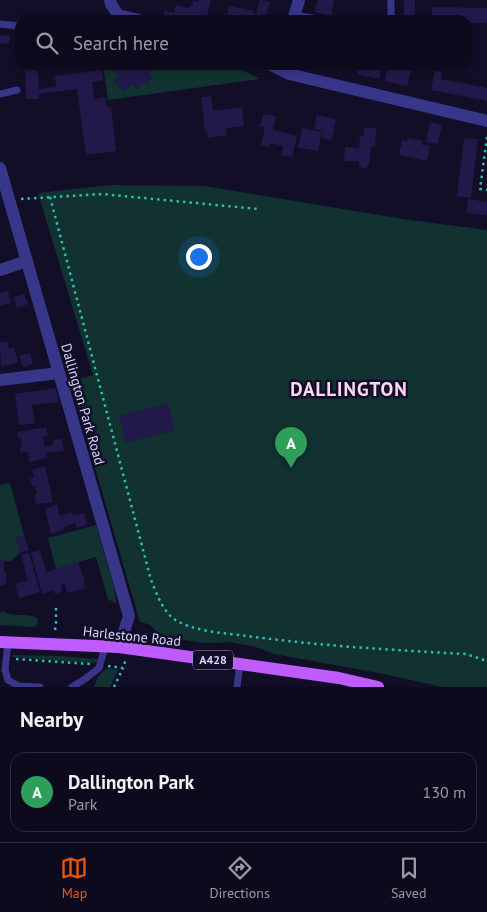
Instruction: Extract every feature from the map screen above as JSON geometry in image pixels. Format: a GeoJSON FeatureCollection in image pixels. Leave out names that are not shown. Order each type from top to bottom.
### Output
{"type":"FeatureCollection","features":[{"type":"Feature","properties":{"kind":"main road","name":"Harlestone Road"},"geometry":{"type":"LineString","coordinates":[[4,642],[125,648],[240,664],[338,683],[378,687]]}},
{"type":"Feature","properties":{"kind":"street"},"geometry":{"type":"LineString","coordinates":[[110,0],[118,14],[122,15]]}},
{"type":"Feature","properties":{"kind":"street"},"geometry":{"type":"LineString","coordinates":[[295,15],[299,0]]}},
{"type":"Feature","properties":{"kind":"street"},"geometry":{"type":"LineString","coordinates":[[292,70],[487,122]]}},
{"type":"Feature","properties":{"kind":"street","name":"Dallington Park Road"},"geometry":{"type":"LineString","coordinates":[[0,168],[129,616],[125,648]]}},
{"type":"Feature","properties":{"kind":"street"},"geometry":{"type":"LineString","coordinates":[[0,270],[27,261]]}},
{"type":"Feature","properties":{"kind":"street"},"geometry":{"type":"LineString","coordinates":[[0,380],[59,373]]}},
{"type":"Feature","properties":{"kind":"lane"},"geometry":{"type":"LineString","coordinates":[[391,0],[391,15]]}},
{"type":"Feature","properties":{"kind":"lane"},"geometry":{"type":"LineString","coordinates":[[0,24],[15,26]]}},
{"type":"Feature","properties":{"kind":"lane"},"geometry":{"type":"LineString","coordinates":[[0,94],[17,90]]}},
{"type":"Feature","properties":{"kind":"lane"},"geometry":{"type":"LineString","coordinates":[[4,642],[5,670],[8,680],[18,686],[40,687]]}},
{"type":"Feature","properties":{"kind":"lane"},"geometry":{"type":"LineString","coordinates":[[72,687],[92,675],[101,665],[105,647]]}},
{"type":"Feature","properties":{"kind":"lane"},"geometry":{"type":"LineString","coordinates":[[237,687],[240,664]]}},
{"type":"Feature","properties":{"kind":"path"},"geometry":{"type":"LineString","coordinates":[[487,137],[480,189],[487,190]]}},
{"type":"Feature","properties":{"kind":"path"},"geometry":{"type":"LineString","coordinates":[[10,199],[102,194],[258,209]]}},
{"type":"Feature","properties":{"kind":"path"},"geometry":{"type":"LineString","coordinates":[[50,197],[151,580],[167,612],[176,621],[192,627],[218,632],[291,642],[466,654],[487,661]]}},
{"type":"Feature","properties":{"kind":"path"},"geometry":{"type":"LineString","coordinates":[[55,630],[56,606]]}},
{"type":"Feature","properties":{"kind":"path"},"geometry":{"type":"LineString","coordinates":[[114,687],[123,668],[125,648]]}},
{"type":"Feature","properties":{"kind":"path"},"geometry":{"type":"LineString","coordinates":[[5,659],[123,668]]}},
{"type":"Feature","properties":{"kind":"green space"},"geometry":{"type":"Polygon","coordinates":[[[104,70],[113,70],[119,75],[114,82],[125,91],[131,84],[137,89],[144,81],[147,84],[152,78],[148,75],[152,70],[242,70],[260,79],[108,100],[104,70]]]}},
{"type":"Feature","properties":{"kind":"green space"},"geometry":{"type":"Polygon","coordinates":[[[109,185],[205,186],[410,220],[487,230],[487,687],[442,687],[384,674],[274,654],[256,647],[231,642],[206,643],[158,637],[152,626],[140,622],[70,382],[93,375],[38,193],[109,185]]]}},
{"type":"Feature","properties":{"kind":"green space"},"geometry":{"type":"Polygon","coordinates":[[[10,483],[24,535],[16,537],[20,553],[11,560],[3,561],[0,559],[0,485],[10,483]]]}},
{"type":"Feature","properties":{"kind":"green space"},"geometry":{"type":"Polygon","coordinates":[[[96,525],[115,591],[116,604],[108,599],[96,557],[56,569],[48,538],[96,525]]]}},
{"type":"Feature","properties":{"kind":"green space"},"geometry":{"type":"Polygon","coordinates":[[[2,611],[11,614],[33,616],[37,618],[38,623],[35,627],[0,625],[0,614],[2,611]]]}},
{"type":"Feature","properties":{"kind":"green space"},"geometry":{"type":"Polygon","coordinates":[[[13,655],[97,659],[97,662],[12,657],[13,655]]]}},
{"type":"Feature","properties":{"kind":"green space"},"geometry":{"type":"Polygon","coordinates":[[[109,668],[118,670],[110,687],[94,687],[99,675],[109,668]]]}},
{"type":"Feature","properties":{"kind":"building"},"geometry":{"type":"Polygon","coordinates":[[[199,0],[211,0],[207,15],[164,15],[165,10],[174,13],[176,5],[188,8],[193,5],[193,1],[199,2],[199,0]]]}},
{"type":"Feature","properties":{"kind":"building"},"geometry":{"type":"Polygon","coordinates":[[[260,0],[270,2],[266,15],[256,14],[260,0]]]}},
{"type":"Feature","properties":{"kind":"building"},"geometry":{"type":"Polygon","coordinates":[[[318,0],[334,0],[331,15],[315,12],[318,0]]]}},
{"type":"Feature","properties":{"kind":"building"},"geometry":{"type":"Polygon","coordinates":[[[404,0],[415,0],[415,15],[404,15],[404,0]]]}},
{"type":"Feature","properties":{"kind":"building"},"geometry":{"type":"Polygon","coordinates":[[[229,6],[255,11],[255,15],[227,15],[229,6]]]}},
{"type":"Feature","properties":{"kind":"building"},"geometry":{"type":"Polygon","coordinates":[[[432,7],[487,8],[487,23],[472,23],[472,15],[432,15],[432,7]]]}},
{"type":"Feature","properties":{"kind":"building"},"geometry":{"type":"Polygon","coordinates":[[[9,35],[9,43],[0,44],[0,36],[9,35]]]}},
{"type":"Feature","properties":{"kind":"building"},"geometry":{"type":"Polygon","coordinates":[[[25,70],[37,70],[39,89],[56,87],[55,76],[101,70],[103,80],[92,82],[94,99],[105,97],[107,107],[111,107],[116,151],[86,155],[77,89],[39,94],[39,99],[26,99],[25,70]]]}},
{"type":"Feature","properties":{"kind":"building"},"geometry":{"type":"Polygon","coordinates":[[[113,70],[152,70],[148,75],[152,78],[147,84],[144,81],[137,89],[131,84],[125,91],[114,82],[119,75],[113,70]]]}},
{"type":"Feature","properties":{"kind":"building"},"geometry":{"type":"Polygon","coordinates":[[[358,70],[381,70],[379,79],[357,74],[358,70]]]}},
{"type":"Feature","properties":{"kind":"building"},"geometry":{"type":"Polygon","coordinates":[[[387,70],[411,71],[407,86],[385,81],[387,70]]]}},
{"type":"Feature","properties":{"kind":"building"},"geometry":{"type":"Polygon","coordinates":[[[435,71],[442,72],[441,79],[487,88],[487,101],[431,90],[435,71]]]}},
{"type":"Feature","properties":{"kind":"building"},"geometry":{"type":"Polygon","coordinates":[[[211,96],[213,111],[242,107],[244,126],[226,128],[227,135],[208,138],[207,131],[205,131],[201,97],[211,96]]]}},
{"type":"Feature","properties":{"kind":"building"},"geometry":{"type":"Polygon","coordinates":[[[263,114],[276,116],[273,130],[297,136],[292,157],[281,155],[283,146],[270,143],[270,147],[261,145],[265,127],[260,127],[263,114]]]}},
{"type":"Feature","properties":{"kind":"building"},"geometry":{"type":"Polygon","coordinates":[[[317,115],[336,119],[332,140],[322,138],[323,131],[314,129],[317,115]]]}},
{"type":"Feature","properties":{"kind":"building"},"geometry":{"type":"Polygon","coordinates":[[[430,122],[442,125],[438,144],[426,142],[430,122]]]}},
{"type":"Feature","properties":{"kind":"building"},"geometry":{"type":"Polygon","coordinates":[[[302,128],[322,132],[318,151],[298,147],[302,128]]]}},
{"type":"Feature","properties":{"kind":"building"},"geometry":{"type":"Polygon","coordinates":[[[364,128],[376,128],[375,146],[371,146],[369,165],[366,168],[362,168],[359,165],[359,161],[344,161],[345,147],[359,148],[360,136],[364,136],[364,128]]]}},
{"type":"Feature","properties":{"kind":"building"},"geometry":{"type":"Polygon","coordinates":[[[408,138],[422,141],[422,145],[430,146],[427,161],[399,155],[402,140],[407,142],[408,138]]]}},
{"type":"Feature","properties":{"kind":"building"},"geometry":{"type":"Polygon","coordinates":[[[464,138],[478,139],[471,198],[457,196],[464,138]]]}},
{"type":"Feature","properties":{"kind":"building"},"geometry":{"type":"Polygon","coordinates":[[[468,199],[487,202],[487,215],[466,213],[468,199]]]}},
{"type":"Feature","properties":{"kind":"building"},"geometry":{"type":"Polygon","coordinates":[[[8,291],[11,303],[0,306],[0,293],[8,291]]]}},
{"type":"Feature","properties":{"kind":"building"},"geometry":{"type":"Polygon","coordinates":[[[24,294],[28,304],[17,308],[14,297],[24,294]]]}},
{"type":"Feature","properties":{"kind":"building"},"geometry":{"type":"Polygon","coordinates":[[[7,341],[9,349],[14,347],[18,362],[1,367],[0,343],[7,341]]]}},
{"type":"Feature","properties":{"kind":"building"},"geometry":{"type":"Polygon","coordinates":[[[30,353],[33,364],[23,367],[19,356],[30,353]]]}},
{"type":"Feature","properties":{"kind":"building"},"geometry":{"type":"Polygon","coordinates":[[[56,388],[58,402],[32,405],[35,423],[19,425],[15,394],[56,388]]]}},
{"type":"Feature","properties":{"kind":"building"},"geometry":{"type":"Polygon","coordinates":[[[168,403],[175,430],[126,443],[119,416],[168,403]]]}},
{"type":"Feature","properties":{"kind":"building"},"geometry":{"type":"Polygon","coordinates":[[[46,427],[48,436],[43,437],[45,447],[54,445],[53,440],[62,439],[64,451],[46,453],[47,458],[29,462],[28,452],[20,452],[22,446],[21,439],[17,435],[18,432],[46,427]]]}},
{"type":"Feature","properties":{"kind":"building"},"geometry":{"type":"Polygon","coordinates":[[[45,466],[53,502],[36,504],[34,495],[37,494],[35,485],[32,486],[30,479],[34,477],[32,470],[45,466]]]}},
{"type":"Feature","properties":{"kind":"building"},"geometry":{"type":"Polygon","coordinates":[[[57,505],[60,516],[72,512],[73,516],[84,513],[87,525],[77,528],[75,523],[63,527],[64,530],[51,534],[45,509],[57,505]]]}},
{"type":"Feature","properties":{"kind":"building"},"geometry":{"type":"Polygon","coordinates":[[[24,535],[29,550],[20,553],[16,537],[24,535]]]}},
{"type":"Feature","properties":{"kind":"building"},"geometry":{"type":"Polygon","coordinates":[[[40,550],[46,572],[78,562],[85,581],[85,588],[67,593],[65,584],[61,585],[61,592],[55,594],[54,590],[42,594],[31,552],[40,550]]]}},
{"type":"Feature","properties":{"kind":"building"},"geometry":{"type":"Polygon","coordinates":[[[29,553],[40,592],[19,598],[15,584],[28,580],[21,555],[29,553]]]}},
{"type":"Feature","properties":{"kind":"building"},"geometry":{"type":"Polygon","coordinates":[[[0,559],[4,562],[4,572],[6,572],[6,583],[4,585],[0,585],[0,559]]]}},
{"type":"Feature","properties":{"kind":"place","name":"Dallington Park"},"geometry":{"type":"Point","coordinates":[291,468]}},
{"type":"Feature","properties":{"kind":"district","name":"DALLINGTON"},"geometry":{"type":"Point","coordinates":[349,389]}}]}
